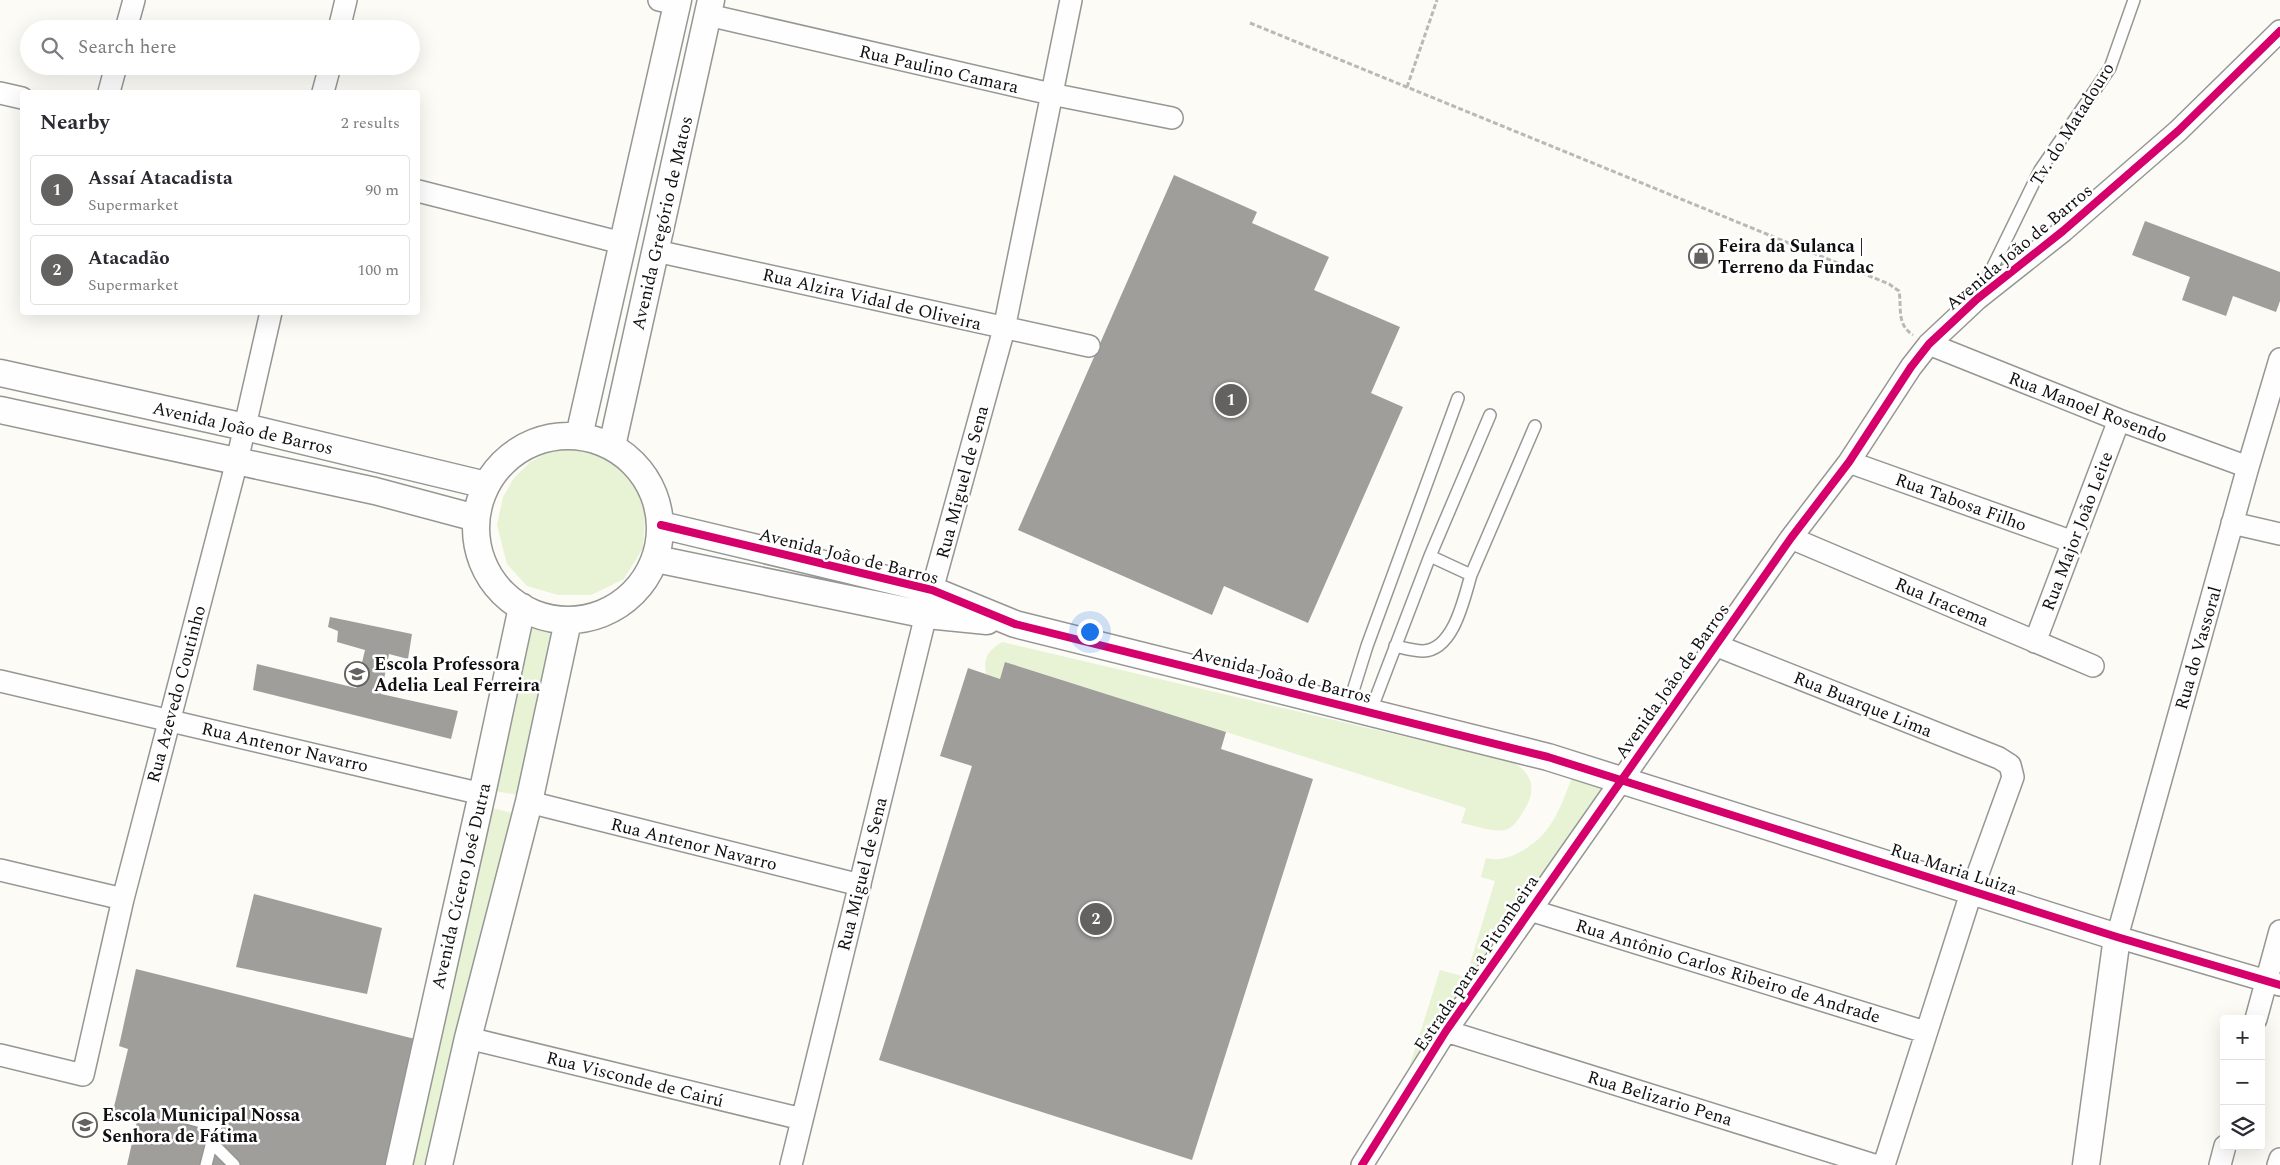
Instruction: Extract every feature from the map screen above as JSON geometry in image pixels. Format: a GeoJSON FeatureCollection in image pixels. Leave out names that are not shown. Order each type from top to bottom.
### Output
{"type":"FeatureCollection","features":[{"type":"Feature","properties":{"kind":"street"},"geometry":{"type":"LineString","coordinates":[[128,20],[134,0]]}},
{"type":"Feature","properties":{"kind":"street"},"geometry":{"type":"LineString","coordinates":[[341,20],[346,0]]}},
{"type":"Feature","properties":{"kind":"street","name":"Rua Miguel de Sena"},"geometry":{"type":"LineString","coordinates":[[791,1165],[932,590],[1004,329],[1071,0]]}},
{"type":"Feature","properties":{"kind":"street","name":"Avenida Gregório de Matos"},"geometry":{"type":"LineString","coordinates":[[579,436],[622,243],[671,1]]}},
{"type":"Feature","properties":{"kind":"street","name":"Rua Paulino Camara"},"geometry":{"type":"LineString","coordinates":[[710,7],[1051,94],[1172,118]]}},
{"type":"Feature","properties":{"kind":"street","name":"Avenida Gregório de Matos"},"geometry":{"type":"LineString","coordinates":[[612,446],[710,7]]}},
{"type":"Feature","properties":{"kind":"street","name":"Avenida João de Barros"},"geometry":{"type":"LineString","coordinates":[[661,525],[932,590],[1015,624],[1548,758],[1620,780],[1791,538],[1849,462],[1911,367],[1929,344],[1977,299],[2063,231],[2178,131],[2280,31]]}},
{"type":"Feature","properties":{"kind":"street"},"geometry":{"type":"LineString","coordinates":[[109,90],[113,75]]}},
{"type":"Feature","properties":{"kind":"street"},"geometry":{"type":"LineString","coordinates":[[324,90],[328,75]]}},
{"type":"Feature","properties":{"kind":"street"},"geometry":{"type":"LineString","coordinates":[[0,92],[20,97]]}},
{"type":"Feature","properties":{"kind":"street"},"geometry":{"type":"LineString","coordinates":[[420,192],[622,243]]}},
{"type":"Feature","properties":{"kind":"street","name":"Rua Alzira Vidal de Oliveira"},"geometry":{"type":"LineString","coordinates":[[656,251],[1088,346]]}},
{"type":"Feature","properties":{"kind":"street","name":"Rua Azevedo Coutinho"},"geometry":{"type":"LineString","coordinates":[[0,1055],[83,1075],[123,899],[237,460],[270,315]]}},
{"type":"Feature","properties":{"kind":"street","name":"Rua Manoel Rosendo"},"geometry":{"type":"LineString","coordinates":[[1929,344],[2118,420],[2248,467]]}},
{"type":"Feature","properties":{"kind":"street","name":"Rua do Vassoral"},"geometry":{"type":"LineString","coordinates":[[2117,937],[2232,523],[2280,359]]}},
{"type":"Feature","properties":{"kind":"street","name":"Avenida João de Barros"},"geometry":{"type":"LineString","coordinates":[[0,373],[245,427],[486,484]]}},
{"type":"Feature","properties":{"kind":"street","name":"Avenida João de Barros"},"geometry":{"type":"LineString","coordinates":[[0,410],[375,491],[476,518]]}},
{"type":"Feature","properties":{"kind":"street","name":"Rua Major João Leite"},"geometry":{"type":"LineString","coordinates":[[2035,642],[2118,420]]}},
{"type":"Feature","properties":{"kind":"street"},"geometry":{"type":"LineString","coordinates":[[579,436],[612,446],[638,466],[655,494],[661,525],[656,559],[643,584],[622,604],[597,617],[568,621],[545,618],[522,607],[502,593],[487,572],[477,548],[476,518],[486,484],[503,462],[527,445],[554,437],[579,436]]}},
{"type":"Feature","properties":{"kind":"street","name":"Rua Tabosa Filho"},"geometry":{"type":"LineString","coordinates":[[1849,462],[2072,542]]}},
{"type":"Feature","properties":{"kind":"street"},"geometry":{"type":"LineString","coordinates":[[2232,523],[2280,534]]}},
{"type":"Feature","properties":{"kind":"street","name":"Rua Iracema"},"geometry":{"type":"LineString","coordinates":[[1791,538],[2092,666]]}},
{"type":"Feature","properties":{"kind":"street","name":"Avenida João de Barros"},"geometry":{"type":"LineString","coordinates":[[656,559],[927,616],[1015,624]]}},
{"type":"Feature","properties":{"kind":"street","name":"Avenida Cícero José Dutra"},"geometry":{"type":"LineString","coordinates":[[398,1165],[449,943],[522,607]]}},
{"type":"Feature","properties":{"kind":"street"},"geometry":{"type":"LineString","coordinates":[[439,1165],[468,1038],[529,802],[568,621]]}},
{"type":"Feature","properties":{"kind":"street","name":"Rua Buarque Lima"},"geometry":{"type":"LineString","coordinates":[[1715,645],[1999,758],[2010,765],[2013,777],[1972,890]]}},
{"type":"Feature","properties":{"kind":"street","name":"Rua Antenor Navarro"},"geometry":{"type":"LineString","coordinates":[[0,681],[482,794]]}},
{"type":"Feature","properties":{"kind":"street","name":"Rua Maria Luiza"},"geometry":{"type":"LineString","coordinates":[[1620,780],[2117,937],[2273,983]]}},
{"type":"Feature","properties":{"kind":"street","name":"Estrada para a Pitombeira"},"geometry":{"type":"LineString","coordinates":[[1368,1164],[1446,1031],[1620,780]]}},
{"type":"Feature","properties":{"kind":"street","name":"Rua Antenor Navarro"},"geometry":{"type":"LineString","coordinates":[[529,802],[860,885]]}},
{"type":"Feature","properties":{"kind":"street"},"geometry":{"type":"LineString","coordinates":[[0,870],[123,899]]}},
{"type":"Feature","properties":{"kind":"street"},"geometry":{"type":"LineString","coordinates":[[1884,1165],[1972,890]]}},
{"type":"Feature","properties":{"kind":"street","name":"Rua Antônio Carlos Ribeiro de Andrade"},"geometry":{"type":"LineString","coordinates":[[1530,910],[1925,1032]]}},
{"type":"Feature","properties":{"kind":"street"},"geometry":{"type":"LineString","coordinates":[[2258,1015],[2273,983],[2280,931]]}},
{"type":"Feature","properties":{"kind":"street"},"geometry":{"type":"LineString","coordinates":[[2086,1165],[2117,937]]}},
{"type":"Feature","properties":{"kind":"street"},"geometry":{"type":"LineString","coordinates":[[449,943],[490,953]]}},
{"type":"Feature","properties":{"kind":"street","name":"Rua Belizario Pena"},"geometry":{"type":"LineString","coordinates":[[1446,1031],[1874,1165]]}},
{"type":"Feature","properties":{"kind":"street","name":"Rua Visconde de Cairú"},"geometry":{"type":"LineString","coordinates":[[468,1038],[802,1119]]}},
{"type":"Feature","properties":{"kind":"street"},"geometry":{"type":"LineString","coordinates":[[2220,1165],[2224,1150]]}},
{"type":"Feature","properties":{"kind":"street"},"geometry":{"type":"LineString","coordinates":[[2278,1165],[2280,1159]]}},
{"type":"Feature","properties":{"kind":"lane","name":"Tv. do Matadouro"},"geometry":{"type":"LineString","coordinates":[[1977,299],[2040,170],[2110,68],[2134,0]]}},
{"type":"Feature","properties":{"kind":"lane"},"geometry":{"type":"LineString","coordinates":[[1359,710],[1367,646],[1458,398]]}},
{"type":"Feature","properties":{"kind":"lane"},"geometry":{"type":"LineString","coordinates":[[1359,710],[1395,646],[1430,556],[1490,415]]}},
{"type":"Feature","properties":{"kind":"lane"},"geometry":{"type":"LineString","coordinates":[[1395,646],[1424,651],[1436,647],[1458,619],[1471,575],[1535,426]]}},
{"type":"Feature","properties":{"kind":"lane"},"geometry":{"type":"LineString","coordinates":[[1430,556],[1471,575]]}},
{"type":"Feature","properties":{"kind":"lane"},"geometry":{"type":"LineString","coordinates":[[179,1116],[216,1126],[206,1165]]}},
{"type":"Feature","properties":{"kind":"lane"},"geometry":{"type":"LineString","coordinates":[[212,1143],[234,1165]]}},
{"type":"Feature","properties":{"kind":"path"},"geometry":{"type":"LineString","coordinates":[[1407,87],[1437,0]]}},
{"type":"Feature","properties":{"kind":"path"},"geometry":{"type":"LineString","coordinates":[[1250,23],[1889,284],[1899,291],[1901,303],[1900,318],[1906,330],[1929,344]]}},
{"type":"Feature","properties":{"kind":"green space"},"geometry":{"type":"Polygon","coordinates":[[[570,448],[586,450],[613,459],[631,475],[646,504],[643,548],[624,579],[591,595],[558,595],[527,586],[507,564],[497,525],[503,497],[514,478],[529,463],[550,451],[570,448]]]}},
{"type":"Feature","properties":{"kind":"green space"},"geometry":{"type":"Polygon","coordinates":[[[529,620],[557,626],[517,795],[490,790],[529,620]]]}},
{"type":"Feature","properties":{"kind":"green space"},"geometry":{"type":"Polygon","coordinates":[[[1002,642],[1513,762],[1521,767],[1530,779],[1531,793],[1529,800],[1517,821],[1508,829],[1491,830],[1461,823],[1466,808],[1006,662],[1000,679],[986,674],[985,663],[988,655],[993,648],[1002,642]]]}},
{"type":"Feature","properties":{"kind":"green space"},"geometry":{"type":"Polygon","coordinates":[[[1573,775],[1601,783],[1604,791],[1414,1074],[1408,1071],[1440,970],[1466,977],[1495,881],[1481,877],[1486,858],[1499,859],[1512,856],[1531,845],[1540,837],[1554,819],[1573,775]]]}},
{"type":"Feature","properties":{"kind":"green space"},"geometry":{"type":"Polygon","coordinates":[[[488,807],[512,813],[432,1165],[406,1165],[488,807]]]}},
{"type":"Feature","properties":{"kind":"building"},"geometry":{"type":"Polygon","coordinates":[[[1174,175],[1257,212],[1252,223],[1329,257],[1314,290],[1400,327],[1371,393],[1403,407],[1308,623],[1224,586],[1212,615],[1018,530],[1174,175]]]}},
{"type":"Feature","properties":{"kind":"building"},"geometry":{"type":"Polygon","coordinates":[[[2145,221],[2280,272],[2280,301],[2276,312],[2233,296],[2226,316],[2182,300],[2190,277],[2132,255],[2145,221]]]}},
{"type":"Feature","properties":{"kind":"building"},"geometry":{"type":"Polygon","coordinates":[[[330,617],[412,634],[408,659],[389,654],[381,694],[458,711],[451,739],[253,690],[257,664],[356,688],[365,650],[337,642],[338,631],[328,627],[330,617]]]}},
{"type":"Feature","properties":{"kind":"building"},"geometry":{"type":"Polygon","coordinates":[[[1005,662],[1226,732],[1221,749],[1313,779],[1192,1160],[879,1060],[972,766],[940,756],[968,668],[1000,679],[1005,662]]]}},
{"type":"Feature","properties":{"kind":"building"},"geometry":{"type":"Polygon","coordinates":[[[254,894],[382,928],[367,994],[236,967],[254,894]]]}},
{"type":"Feature","properties":{"kind":"building"},"geometry":{"type":"Polygon","coordinates":[[[136,969],[419,1040],[390,1165],[127,1165],[137,1121],[112,1115],[128,1049],[119,1046],[136,969]]]}},
{"type":"Feature","properties":{"kind":"cycle path"},"geometry":{"type":"LineString","coordinates":[[1362,1165],[1446,1031],[1791,538],[1849,462],[1911,367],[1929,344],[1977,299],[2063,231],[2178,131],[2280,31]]}},
{"type":"Feature","properties":{"kind":"cycle path"},"geometry":{"type":"LineString","coordinates":[[661,525],[932,590],[1015,624],[1548,757],[2117,937],[2280,985]]}},
{"type":"Feature","properties":{"kind":"place","name":"Feira da Sulanca | Terreno da Fundac"},"geometry":{"type":"Point","coordinates":[1701,256]}},
{"type":"Feature","properties":{"kind":"place","name":"Assaí Atacadista"},"geometry":{"type":"Point","coordinates":[1231,400]}},
{"type":"Feature","properties":{"kind":"place","name":"Escola Professora Adelia Leal Ferreira"},"geometry":{"type":"Point","coordinates":[357,674]}},
{"type":"Feature","properties":{"kind":"place","name":"Atacadão"},"geometry":{"type":"Point","coordinates":[1096,919]}},
{"type":"Feature","properties":{"kind":"place","name":"Escola Municipal Nossa Senhora de Fátima"},"geometry":{"type":"Point","coordinates":[85,1125]}}]}
